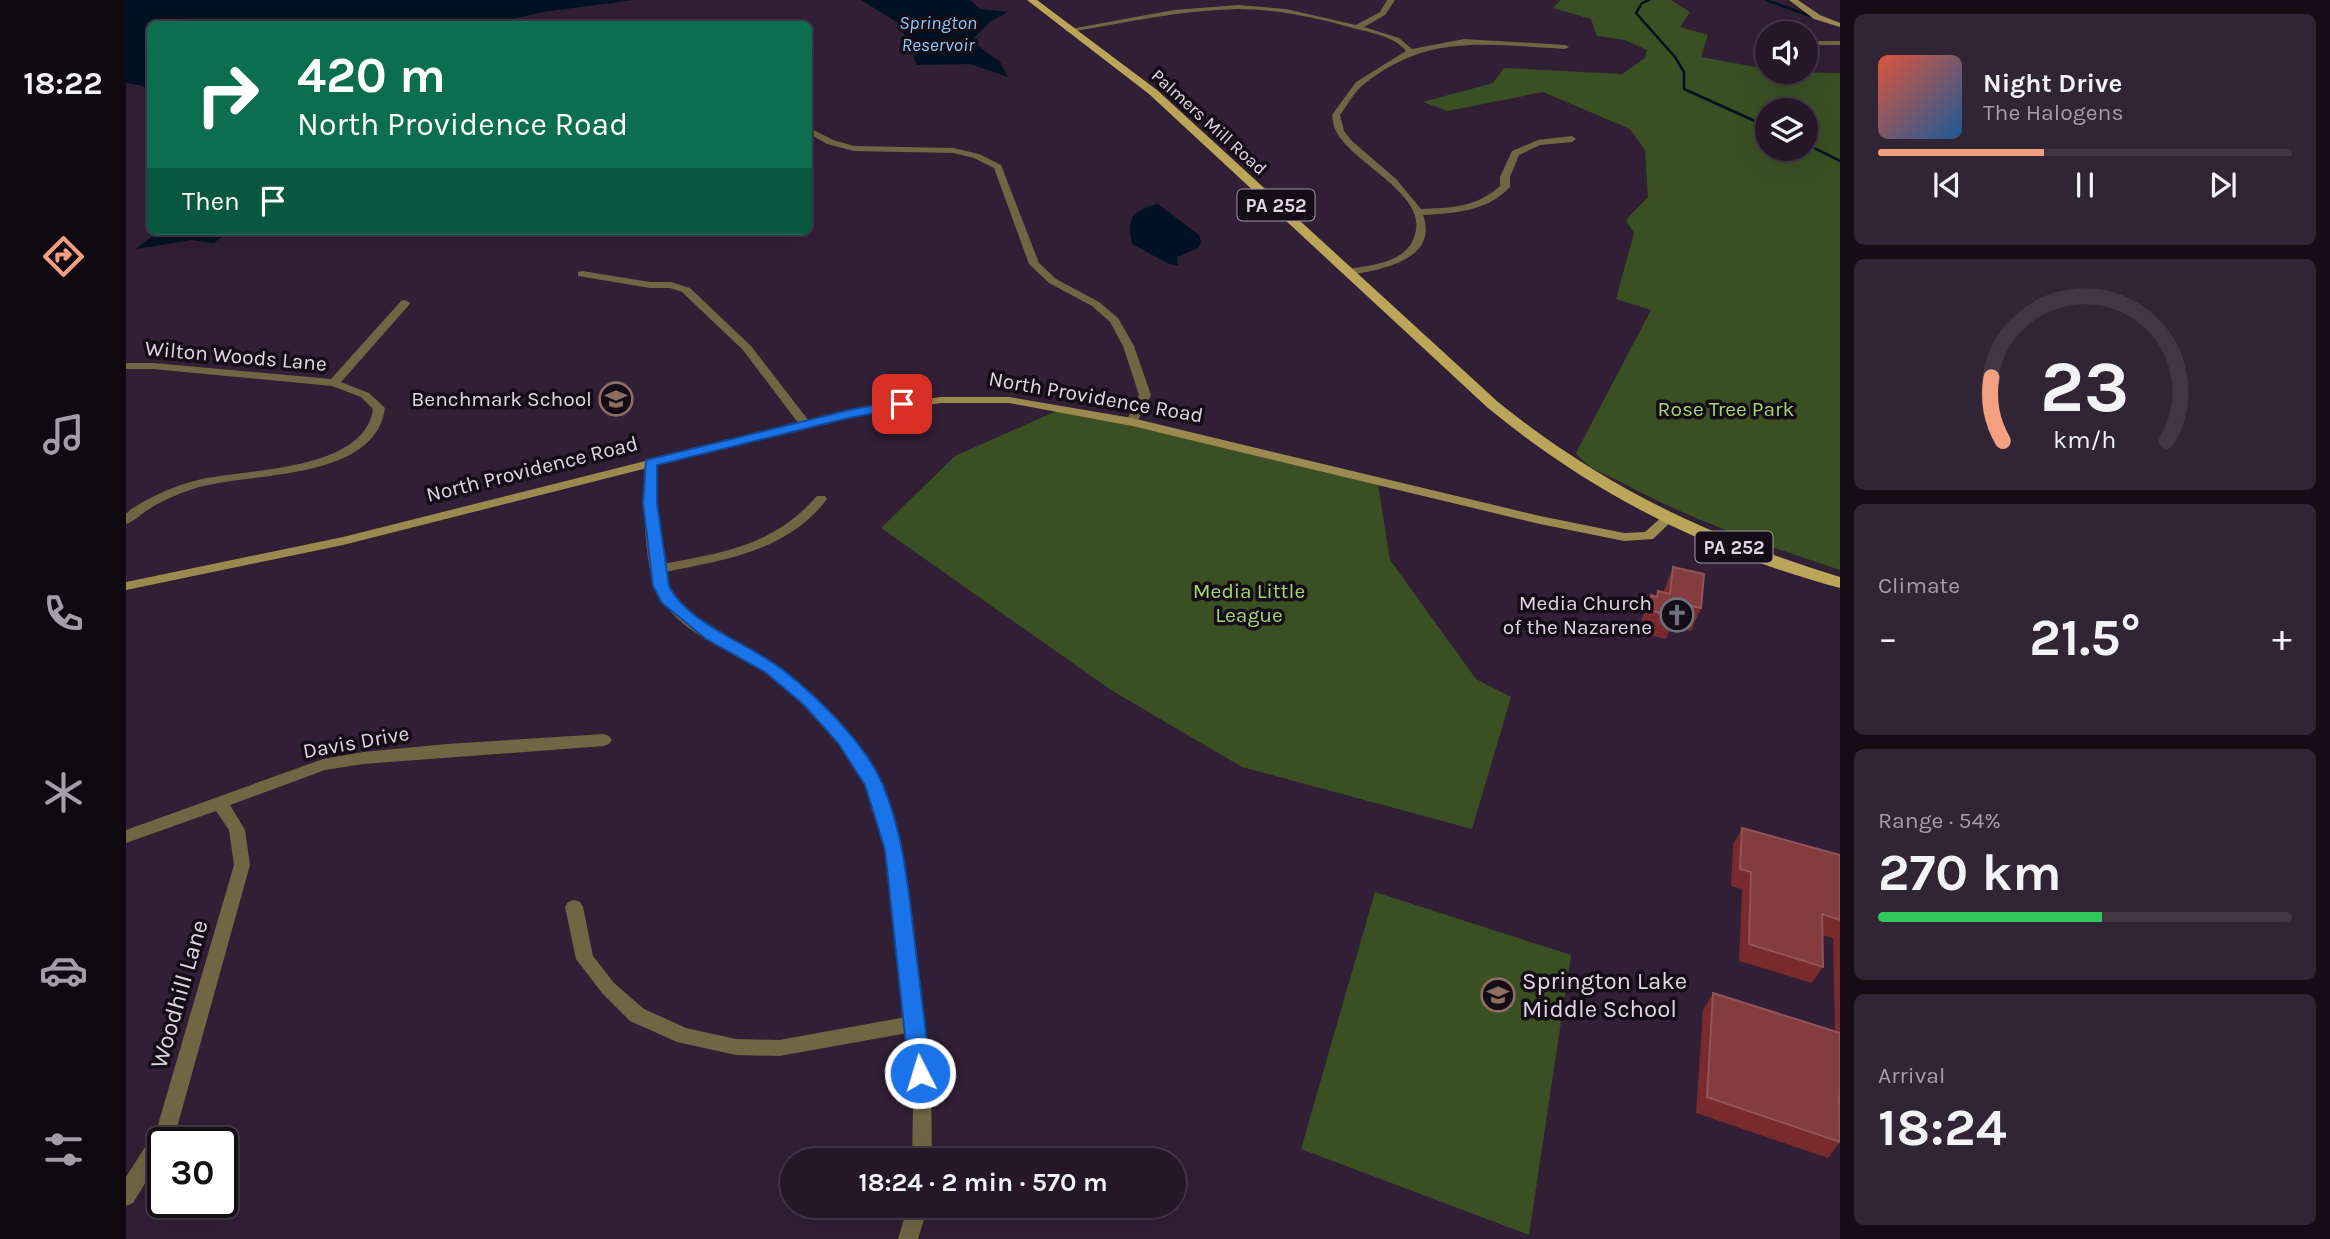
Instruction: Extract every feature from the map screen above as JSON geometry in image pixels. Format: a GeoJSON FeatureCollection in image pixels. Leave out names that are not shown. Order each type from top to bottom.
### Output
{"type":"FeatureCollection","features":[{"type":"Feature","properties":{"kind":"main road","name":"Palmers Mill Road"},"geometry":{"type":"LineString","coordinates":[[1031,0],[1153,92],[1511,421],[1575,469],[1668,519]]}},
{"type":"Feature","properties":{"kind":"main road"},"geometry":{"type":"LineString","coordinates":[[1793,0],[1817,17],[1840,25]]}},
{"type":"Feature","properties":{"kind":"main road","name":"North Providence Road"},"geometry":{"type":"LineString","coordinates":[[126,586],[343,541],[806,425],[902,404],[978,398],[1009,400],[1132,422],[1540,520],[1633,539],[1648,536],[1668,519]]}},
{"type":"Feature","properties":{"kind":"main road","name":"PA 252"},"geometry":{"type":"LineString","coordinates":[[1668,519],[1740,549],[1840,583]]}},
{"type":"Feature","properties":{"kind":"street"},"geometry":{"type":"LineString","coordinates":[[1357,27],[1382,15],[1389,8],[1391,0]]}},
{"type":"Feature","properties":{"kind":"street"},"geometry":{"type":"LineString","coordinates":[[1069,30],[1238,7],[1293,12],[1357,27],[1395,39],[1410,52]]}},
{"type":"Feature","properties":{"kind":"street"},"geometry":{"type":"LineString","coordinates":[[1349,272],[1389,265],[1414,250],[1422,232],[1418,212],[1408,195],[1353,147],[1340,131],[1336,115],[1360,84],[1410,52],[1464,41],[1565,47]]}},
{"type":"Feature","properties":{"kind":"street"},"geometry":{"type":"LineString","coordinates":[[1818,43],[1840,43]]}},
{"type":"Feature","properties":{"kind":"street"},"geometry":{"type":"LineString","coordinates":[[812,131],[843,147],[881,152],[949,150],[987,159],[998,167],[1034,264],[1054,284],[1099,307],[1113,318],[1122,332],[1146,395],[1132,422]]}},
{"type":"Feature","properties":{"kind":"street"},"geometry":{"type":"LineString","coordinates":[[1418,212],[1476,207],[1494,198],[1505,187],[1505,177],[1515,153],[1538,144],[1572,139]]}},
{"type":"Feature","properties":{"kind":"street"},"geometry":{"type":"LineString","coordinates":[[582,274],[650,285],[671,285],[686,290],[747,348],[806,425]]}},
{"type":"Feature","properties":{"kind":"street"},"geometry":{"type":"LineString","coordinates":[[334,383],[405,303]]}},
{"type":"Feature","properties":{"kind":"street","name":"Wilton Woods Lane"},"geometry":{"type":"LineString","coordinates":[[126,366],[153,366],[334,383],[365,395],[379,408],[376,425],[362,441],[314,465],[205,481],[174,491],[140,509],[126,520]]}},
{"type":"Feature","properties":{"kind":"street"},"geometry":{"type":"LineString","coordinates":[[650,463],[650,503],[661,586],[667,599],[712,635],[771,668],[809,699],[844,739],[873,784],[894,850],[916,1023],[924,1124],[923,1148]]}},
{"type":"Feature","properties":{"kind":"street"},"geometry":{"type":"LineString","coordinates":[[659,569],[755,548],[784,535],[810,514],[821,499]]}},
{"type":"Feature","properties":{"kind":"street","name":"Davis Drive"},"geometry":{"type":"LineString","coordinates":[[126,837],[323,765],[363,758],[447,750],[604,740]]}},
{"type":"Feature","properties":{"kind":"street","name":"Woodhill Lane"},"geometry":{"type":"LineString","coordinates":[[126,1196],[166,1131],[242,865],[242,842],[235,823],[218,802]]}},
{"type":"Feature","properties":{"kind":"street"},"geometry":{"type":"LineString","coordinates":[[573,907],[585,959],[608,988],[637,1016],[684,1036],[736,1047],[779,1048],[916,1023]]}},
{"type":"Feature","properties":{"kind":"street"},"geometry":{"type":"LineString","coordinates":[[908,1239],[914,1218]]}},
{"type":"Feature","properties":{"kind":"green space","name":"Rose Tree Park"},"geometry":{"type":"Polygon","coordinates":[[[1561,0],[1671,0],[1690,12],[1680,27],[1708,35],[1701,57],[1755,67],[1755,84],[1818,84],[1818,73],[1840,73],[1840,570],[1701,520],[1597,470],[1585,463],[1576,453],[1651,310],[1616,299],[1634,233],[1626,220],[1648,197],[1645,150],[1630,129],[1543,92],[1448,111],[1423,102],[1493,83],[1504,68],[1622,74],[1645,58],[1647,50],[1625,40],[1597,36],[1591,19],[1553,8],[1561,0]]]}},
{"type":"Feature","properties":{"kind":"green space","name":"Media Little League"},"geometry":{"type":"Polygon","coordinates":[[[1061,409],[1378,485],[1390,560],[1476,679],[1511,697],[1472,829],[1242,767],[1111,690],[881,528],[955,456],[1061,409]]]}},
{"type":"Feature","properties":{"kind":"green space"},"geometry":{"type":"Polygon","coordinates":[[[1375,892],[1571,955],[1529,1235],[1301,1149],[1375,892]]]}},
{"type":"Feature","properties":{"kind":"water"},"geometry":{"type":"Polygon","coordinates":[[[126,0],[634,0],[542,12],[504,21],[147,21],[147,90],[143,86],[126,83],[126,0]]]}},
{"type":"Feature","properties":{"kind":"water","name":"Springton Reservoir"},"geometry":{"type":"Polygon","coordinates":[[[861,0],[970,0],[980,9],[1008,12],[991,21],[971,41],[1000,62],[1008,77],[970,64],[917,65],[900,24],[861,0]]]}},
{"type":"Feature","properties":{"kind":"water"},"geometry":{"type":"Polygon","coordinates":[[[1158,204],[1199,235],[1201,242],[1198,248],[1177,257],[1178,265],[1169,264],[1132,244],[1130,228],[1133,216],[1158,204]]]}},
{"type":"Feature","properties":{"kind":"water"},"geometry":{"type":"Polygon","coordinates":[[[154,235],[224,235],[214,243],[191,240],[136,249],[154,235]]]}},
{"type":"Feature","properties":{"kind":"building"},"geometry":{"type":"Polygon","coordinates":[[[1673,567],[1704,574],[1701,608],[1676,603],[1675,617],[1649,610],[1651,595],[1657,597],[1658,591],[1670,594],[1673,567]]]}},
{"type":"Feature","properties":{"kind":"building"},"geometry":{"type":"Polygon","coordinates":[[[1742,828],[1840,855],[1840,920],[1822,914],[1823,967],[1749,944],[1751,872],[1740,869],[1742,828]]]}},
{"type":"Feature","properties":{"kind":"building"},"geometry":{"type":"Polygon","coordinates":[[[1713,993],[1840,1033],[1840,1142],[1707,1097],[1713,993]]]}},
{"type":"Feature","properties":{"kind":"waterway"},"geometry":{"type":"LineString","coordinates":[[1649,0],[1642,3],[1636,13],[1675,57],[1684,72],[1684,89],[1755,121]]}},
{"type":"Feature","properties":{"kind":"waterway"},"geometry":{"type":"LineString","coordinates":[[1766,0],[1816,18]]}},
{"type":"Feature","properties":{"kind":"waterway"},"geometry":{"type":"LineString","coordinates":[[1818,150],[1840,161]]}},
{"type":"Feature","properties":{"kind":"place","name":"Benchmark School"},"geometry":{"type":"Point","coordinates":[616,399]}},
{"type":"Feature","properties":{"kind":"place","name":"Media Church of the Nazarene"},"geometry":{"type":"Point","coordinates":[1677,615]}},
{"type":"Feature","properties":{"kind":"place","name":"Springton Lake Middle School"},"geometry":{"type":"Point","coordinates":[1498,995]}},
{"type":"Feature","properties":{"kind":"route"},"geometry":{"type":"LineString","coordinates":[[902,404],[849,414],[650,463],[650,503],[661,586],[667,599],[712,635],[771,668],[809,699],[844,739],[873,784],[894,850],[920,1073]]}}]}
